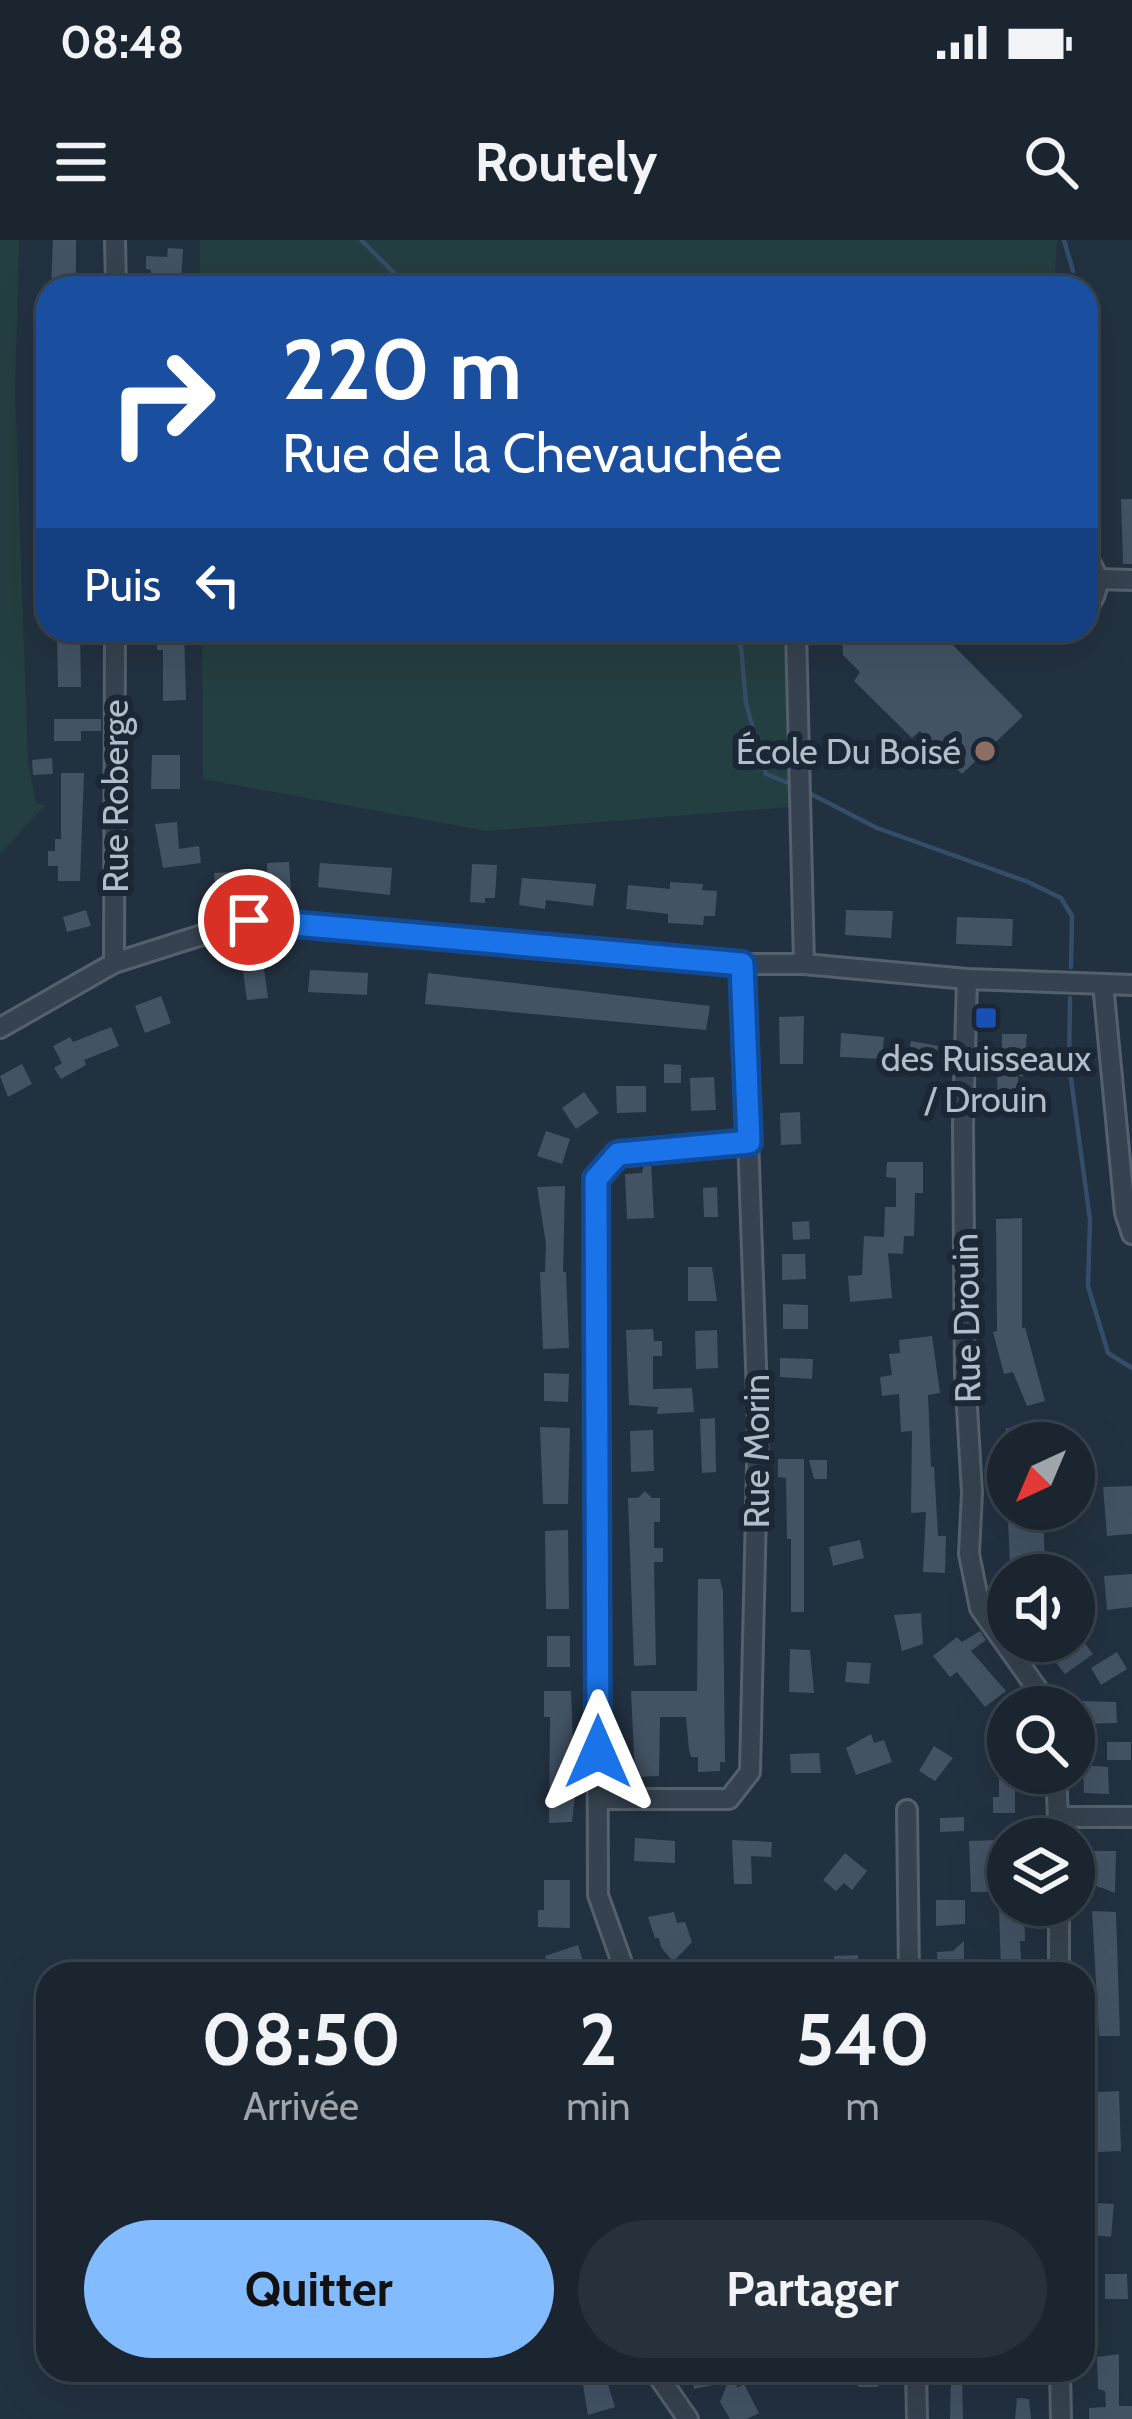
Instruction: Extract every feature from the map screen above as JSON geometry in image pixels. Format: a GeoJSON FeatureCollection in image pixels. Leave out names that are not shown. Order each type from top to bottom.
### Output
{"type":"FeatureCollection","features":[{"type":"Feature","properties":{"kind":"street"},"geometry":{"type":"LineString","coordinates":[[116,240],[116,276]]}},
{"type":"Feature","properties":{"kind":"street"},"geometry":{"type":"LineString","coordinates":[[1098,579],[1132,580]]}},
{"type":"Feature","properties":{"kind":"street","name":"Rue Roberge"},"geometry":{"type":"LineString","coordinates":[[114,963],[115,642]]}},
{"type":"Feature","properties":{"kind":"street"},"geometry":{"type":"LineString","coordinates":[[796,642],[804,964]]}},
{"type":"Feature","properties":{"kind":"street"},"geometry":{"type":"LineString","coordinates":[[0,1028],[114,963],[249,920],[742,964],[1132,986]]}},
{"type":"Feature","properties":{"kind":"street","name":"Rue Morin"},"geometry":{"type":"LineString","coordinates":[[598,1799],[729,1799],[750,1772],[758,1423],[742,964]]}},
{"type":"Feature","properties":{"kind":"street","name":"Rue Drouin"},"geometry":{"type":"LineString","coordinates":[[968,979],[963,1126],[970,1554],[980,1607],[1035,1686]]}},
{"type":"Feature","properties":{"kind":"street"},"geometry":{"type":"LineString","coordinates":[[1103,984],[1125,1213],[1132,1234]]}},
{"type":"Feature","properties":{"kind":"street"},"geometry":{"type":"LineString","coordinates":[[622,1962],[598,1894],[596,1179],[618,1154],[749,1142]]}},
{"type":"Feature","properties":{"kind":"street"},"geometry":{"type":"LineString","coordinates":[[1057,1794],[1059,1817],[1132,1817]]}},
{"type":"Feature","properties":{"kind":"street"},"geometry":{"type":"LineString","coordinates":[[907,1810],[909,1962]]}},
{"type":"Feature","properties":{"kind":"street"},"geometry":{"type":"LineString","coordinates":[[1059,1926],[1059,1962]]}},
{"type":"Feature","properties":{"kind":"street"},"geometry":{"type":"LineString","coordinates":[[662,2382],[688,2419]]}},
{"type":"Feature","properties":{"kind":"street"},"geometry":{"type":"LineString","coordinates":[[916,2382],[917,2419]]}},
{"type":"Feature","properties":{"kind":"street"},"geometry":{"type":"LineString","coordinates":[[1060,2382],[1061,2419]]}},
{"type":"Feature","properties":{"kind":"green space"},"geometry":{"type":"Polygon","coordinates":[[[0,240],[19,240],[15,393],[28,762],[36,803],[45,806],[0,853],[0,240]]]}},
{"type":"Feature","properties":{"kind":"green space"},"geometry":{"type":"Polygon","coordinates":[[[200,240],[1057,240],[1055,276],[200,276],[200,240]]]}},
{"type":"Feature","properties":{"kind":"green space"},"geometry":{"type":"Polygon","coordinates":[[[202,642],[784,642],[790,807],[487,831],[203,779],[202,642]]]}},
{"type":"Feature","properties":{"kind":"building"},"geometry":{"type":"Polygon","coordinates":[[[53,240],[76,240],[76,276],[52,276],[53,240]]]}},
{"type":"Feature","properties":{"kind":"building"},"geometry":{"type":"Polygon","coordinates":[[[168,248],[183,249],[181,276],[150,276],[146,256],[167,257],[168,248]]]}},
{"type":"Feature","properties":{"kind":"building"},"geometry":{"type":"Polygon","coordinates":[[[1121,499],[1132,499],[1132,564],[1123,564],[1121,499]]]}},
{"type":"Feature","properties":{"kind":"building"},"geometry":{"type":"Polygon","coordinates":[[[57,642],[80,642],[81,687],[58,687],[57,642]]]}},
{"type":"Feature","properties":{"kind":"building"},"geometry":{"type":"Polygon","coordinates":[[[157,642],[184,642],[186,700],[163,701],[163,650],[157,650],[157,642]]]}},
{"type":"Feature","properties":{"kind":"building"},"geometry":{"type":"Polygon","coordinates":[[[842,642],[950,642],[1023,716],[962,774],[920,731],[912,738],[854,681],[860,672],[843,655],[842,642]]]}},
{"type":"Feature","properties":{"kind":"building"},"geometry":{"type":"Polygon","coordinates":[[[54,719],[101,719],[101,731],[81,731],[81,741],[54,741],[54,719]]]}},
{"type":"Feature","properties":{"kind":"building"},"geometry":{"type":"Polygon","coordinates":[[[152,755],[180,755],[180,789],[151,789],[152,755]]]}},
{"type":"Feature","properties":{"kind":"building"},"geometry":{"type":"Polygon","coordinates":[[[52,758],[53,774],[33,775],[32,760],[52,758]]]}},
{"type":"Feature","properties":{"kind":"building"},"geometry":{"type":"Polygon","coordinates":[[[61,773],[84,773],[80,881],[58,881],[58,866],[48,866],[48,851],[55,851],[55,839],[61,839],[61,773]]]}},
{"type":"Feature","properties":{"kind":"building"},"geometry":{"type":"Polygon","coordinates":[[[177,822],[179,849],[199,846],[201,863],[163,868],[155,824],[177,822]]]}},
{"type":"Feature","properties":{"kind":"building"},"geometry":{"type":"Polygon","coordinates":[[[289,862],[291,891],[268,892],[267,863],[289,862]]]}},
{"type":"Feature","properties":{"kind":"building"},"geometry":{"type":"Polygon","coordinates":[[[320,863],[392,868],[390,895],[318,887],[320,863]]]}},
{"type":"Feature","properties":{"kind":"building"},"geometry":{"type":"Polygon","coordinates":[[[472,864],[497,865],[495,898],[485,898],[485,903],[470,902],[472,864]]]}},
{"type":"Feature","properties":{"kind":"building"},"geometry":{"type":"Polygon","coordinates":[[[233,872],[235,894],[216,896],[214,873],[233,872]]]}},
{"type":"Feature","properties":{"kind":"building"},"geometry":{"type":"Polygon","coordinates":[[[522,878],[596,884],[593,906],[546,900],[545,909],[519,905],[522,878]]]}},
{"type":"Feature","properties":{"kind":"building"},"geometry":{"type":"Polygon","coordinates":[[[670,882],[703,884],[702,890],[717,891],[715,916],[704,916],[703,925],[668,923],[668,914],[626,909],[628,885],[670,889],[670,882]]]}},
{"type":"Feature","properties":{"kind":"building"},"geometry":{"type":"Polygon","coordinates":[[[86,910],[91,926],[67,932],[63,917],[86,910]]]}},
{"type":"Feature","properties":{"kind":"building"},"geometry":{"type":"Polygon","coordinates":[[[846,910],[893,911],[891,938],[845,935],[846,910]]]}},
{"type":"Feature","properties":{"kind":"building"},"geometry":{"type":"Polygon","coordinates":[[[957,917],[1013,919],[1012,946],[956,944],[957,917]]]}},
{"type":"Feature","properties":{"kind":"building"},"geometry":{"type":"Polygon","coordinates":[[[264,969],[268,998],[247,1000],[243,972],[264,969]]]}},
{"type":"Feature","properties":{"kind":"building"},"geometry":{"type":"Polygon","coordinates":[[[310,970],[368,973],[367,995],[308,992],[310,970]]]}},
{"type":"Feature","properties":{"kind":"building"},"geometry":{"type":"Polygon","coordinates":[[[428,973],[710,1006],[706,1030],[425,1004],[428,973]]]}},
{"type":"Feature","properties":{"kind":"building"},"geometry":{"type":"Polygon","coordinates":[[[161,996],[171,1023],[145,1033],[135,1006],[161,996]]]}},
{"type":"Feature","properties":{"kind":"building"},"geometry":{"type":"Polygon","coordinates":[[[804,1016],[803,1064],[780,1064],[779,1017],[804,1016]]]}},
{"type":"Feature","properties":{"kind":"building"},"geometry":{"type":"Polygon","coordinates":[[[111,1027],[119,1046],[84,1060],[86,1065],[61,1079],[54,1068],[62,1063],[53,1046],[111,1027]]]}},
{"type":"Feature","properties":{"kind":"building"},"geometry":{"type":"Polygon","coordinates":[[[841,1033],[884,1037],[882,1059],[840,1057],[841,1033]]]}},
{"type":"Feature","properties":{"kind":"building"},"geometry":{"type":"Polygon","coordinates":[[[1002,1034],[1027,1034],[1018,1103],[998,1103],[996,1050],[1002,1050],[1002,1034]]]}},
{"type":"Feature","properties":{"kind":"building"},"geometry":{"type":"Polygon","coordinates":[[[911,1041],[938,1046],[934,1068],[907,1063],[911,1041]]]}},
{"type":"Feature","properties":{"kind":"building"},"geometry":{"type":"Polygon","coordinates":[[[22,1064],[32,1084],[8,1097],[0,1076],[22,1064]]]}},
{"type":"Feature","properties":{"kind":"building"},"geometry":{"type":"Polygon","coordinates":[[[664,1064],[681,1065],[681,1083],[664,1083],[664,1064]]]}},
{"type":"Feature","properties":{"kind":"building"},"geometry":{"type":"Polygon","coordinates":[[[714,1077],[716,1110],[691,1111],[690,1078],[714,1077]]]}},
{"type":"Feature","properties":{"kind":"building"},"geometry":{"type":"Polygon","coordinates":[[[616,1086],[646,1086],[646,1112],[617,1113],[616,1086]]]}},
{"type":"Feature","properties":{"kind":"building"},"geometry":{"type":"Polygon","coordinates":[[[584,1092],[599,1113],[576,1129],[562,1108],[584,1092]]]}},
{"type":"Feature","properties":{"kind":"building"},"geometry":{"type":"Polygon","coordinates":[[[800,1112],[801,1144],[781,1145],[780,1113],[800,1112]]]}},
{"type":"Feature","properties":{"kind":"building"},"geometry":{"type":"Polygon","coordinates":[[[546,1131],[570,1139],[562,1164],[537,1156],[546,1131]]]}},
{"type":"Feature","properties":{"kind":"building"},"geometry":{"type":"Polygon","coordinates":[[[887,1162],[923,1162],[923,1193],[915,1193],[914,1236],[904,1236],[903,1254],[888,1253],[892,1298],[850,1302],[848,1276],[862,1275],[864,1236],[884,1237],[885,1207],[896,1207],[896,1178],[886,1177],[887,1162]]]}},
{"type":"Feature","properties":{"kind":"building"},"geometry":{"type":"Polygon","coordinates":[[[651,1164],[654,1218],[627,1219],[625,1174],[642,1173],[644,1165],[651,1164]]]}},
{"type":"Feature","properties":{"kind":"building"},"geometry":{"type":"Polygon","coordinates":[[[565,1186],[563,1272],[569,1348],[543,1349],[540,1272],[545,1272],[546,1244],[537,1187],[565,1186]]]}},
{"type":"Feature","properties":{"kind":"building"},"geometry":{"type":"Polygon","coordinates":[[[717,1187],[718,1217],[704,1217],[703,1188],[717,1187]]]}},
{"type":"Feature","properties":{"kind":"building"},"geometry":{"type":"Polygon","coordinates":[[[1022,1218],[1022,1328],[1045,1401],[1027,1406],[1013,1372],[1004,1374],[993,1332],[997,1331],[996,1219],[1022,1218]]]}},
{"type":"Feature","properties":{"kind":"building"},"geometry":{"type":"Polygon","coordinates":[[[809,1221],[810,1239],[793,1240],[792,1222],[809,1221]]]}},
{"type":"Feature","properties":{"kind":"building"},"geometry":{"type":"Polygon","coordinates":[[[782,1254],[805,1254],[806,1279],[782,1280],[782,1254]]]}},
{"type":"Feature","properties":{"kind":"building"},"geometry":{"type":"Polygon","coordinates":[[[688,1267],[712,1267],[717,1301],[688,1301],[688,1267]]]}},
{"type":"Feature","properties":{"kind":"building"},"geometry":{"type":"Polygon","coordinates":[[[783,1304],[808,1305],[808,1329],[783,1329],[783,1304]]]}},
{"type":"Feature","properties":{"kind":"building"},"geometry":{"type":"Polygon","coordinates":[[[653,1329],[654,1341],[662,1341],[662,1356],[653,1356],[653,1389],[692,1388],[694,1412],[657,1414],[658,1407],[629,1405],[626,1330],[653,1329]]]}},
{"type":"Feature","properties":{"kind":"building"},"geometry":{"type":"Polygon","coordinates":[[[717,1330],[718,1368],[696,1369],[695,1331],[717,1330]]]}},
{"type":"Feature","properties":{"kind":"building"},"geometry":{"type":"Polygon","coordinates":[[[932,1336],[940,1393],[928,1395],[931,1467],[938,1536],[946,1536],[945,1573],[923,1572],[926,1512],[911,1513],[912,1431],[901,1432],[899,1394],[882,1396],[880,1377],[892,1375],[889,1354],[900,1353],[899,1340],[932,1336]]]}},
{"type":"Feature","properties":{"kind":"building"},"geometry":{"type":"Polygon","coordinates":[[[780,1358],[813,1359],[812,1379],[780,1377],[780,1358]]]}},
{"type":"Feature","properties":{"kind":"building"},"geometry":{"type":"Polygon","coordinates":[[[544,1373],[569,1374],[568,1402],[544,1401],[544,1373]]]}},
{"type":"Feature","properties":{"kind":"building"},"geometry":{"type":"Polygon","coordinates":[[[715,1418],[716,1472],[702,1473],[700,1419],[715,1418]]]}},
{"type":"Feature","properties":{"kind":"building"},"geometry":{"type":"Polygon","coordinates":[[[540,1427],[570,1428],[568,1504],[543,1504],[540,1427]]]}},
{"type":"Feature","properties":{"kind":"building"},"geometry":{"type":"Polygon","coordinates":[[[653,1430],[654,1471],[631,1472],[630,1431],[653,1430]]]}},
{"type":"Feature","properties":{"kind":"building"},"geometry":{"type":"Polygon","coordinates":[[[778,1459],[804,1459],[804,1612],[791,1612],[786,1478],[778,1477],[778,1459]]]}},
{"type":"Feature","properties":{"kind":"building"},"geometry":{"type":"Polygon","coordinates":[[[809,1460],[827,1460],[827,1479],[814,1479],[809,1460]]]}},
{"type":"Feature","properties":{"kind":"building"},"geometry":{"type":"Polygon","coordinates":[[[1132,1486],[1132,1534],[1107,1536],[1103,1487],[1132,1486]]]}},
{"type":"Feature","properties":{"kind":"building"},"geometry":{"type":"Polygon","coordinates":[[[645,1491],[660,1498],[654,1548],[663,1548],[663,1562],[654,1562],[656,1665],[634,1666],[628,1498],[638,1498],[645,1491]]]}},
{"type":"Feature","properties":{"kind":"building"},"geometry":{"type":"Polygon","coordinates":[[[568,1530],[569,1609],[546,1609],[545,1531],[568,1530]]]}},
{"type":"Feature","properties":{"kind":"building"},"geometry":{"type":"Polygon","coordinates":[[[1008,1530],[1043,1530],[1045,1554],[1010,1554],[1008,1530]]]}},
{"type":"Feature","properties":{"kind":"building"},"geometry":{"type":"Polygon","coordinates":[[[860,1540],[864,1558],[833,1566],[829,1547],[860,1540]]]}},
{"type":"Feature","properties":{"kind":"building"},"geometry":{"type":"Polygon","coordinates":[[[1132,1574],[1132,1607],[1107,1610],[1104,1576],[1132,1574]]]}},
{"type":"Feature","properties":{"kind":"building"},"geometry":{"type":"Polygon","coordinates":[[[698,1579],[720,1579],[723,1591],[725,1762],[720,1762],[720,1771],[698,1772],[698,1757],[691,1757],[689,1750],[686,1717],[660,1717],[659,1776],[635,1777],[631,1691],[697,1691],[698,1579]]]}},
{"type":"Feature","properties":{"kind":"building"},"geometry":{"type":"Polygon","coordinates":[[[921,1613],[923,1644],[902,1651],[894,1615],[921,1613]]]}},
{"type":"Feature","properties":{"kind":"building"},"geometry":{"type":"Polygon","coordinates":[[[980,1631],[986,1640],[971,1651],[1002,1686],[987,1686],[985,1707],[957,1672],[950,1677],[933,1656],[957,1637],[962,1642],[980,1631]]]}},
{"type":"Feature","properties":{"kind":"building"},"geometry":{"type":"Polygon","coordinates":[[[547,1636],[570,1636],[570,1667],[547,1667],[547,1636]]]}},
{"type":"Feature","properties":{"kind":"building"},"geometry":{"type":"Polygon","coordinates":[[[790,1649],[810,1650],[814,1693],[789,1692],[790,1649]]]}},
{"type":"Feature","properties":{"kind":"building"},"geometry":{"type":"Polygon","coordinates":[[[1117,1652],[1127,1669],[1101,1685],[1091,1668],[1117,1652]]]}},
{"type":"Feature","properties":{"kind":"building"},"geometry":{"type":"Polygon","coordinates":[[[847,1662],[871,1663],[869,1684],[845,1682],[847,1662]]]}},
{"type":"Feature","properties":{"kind":"building"},"geometry":{"type":"Polygon","coordinates":[[[1056,1662],[1082,1662],[1065,1674],[1056,1662]]]}},
{"type":"Feature","properties":{"kind":"building"},"geometry":{"type":"Polygon","coordinates":[[[544,1691],[571,1691],[572,1822],[549,1823],[550,1717],[544,1717],[544,1691]]]}},
{"type":"Feature","properties":{"kind":"building"},"geometry":{"type":"Polygon","coordinates":[[[1095,1701],[1116,1702],[1117,1723],[1095,1724],[1095,1701]]]}},
{"type":"Feature","properties":{"kind":"building"},"geometry":{"type":"Polygon","coordinates":[[[871,1734],[874,1743],[884,1740],[892,1762],[856,1775],[846,1748],[871,1734]]]}},
{"type":"Feature","properties":{"kind":"building"},"geometry":{"type":"Polygon","coordinates":[[[1107,1742],[1131,1742],[1131,1760],[1107,1760],[1107,1742]]]}},
{"type":"Feature","properties":{"kind":"building"},"geometry":{"type":"Polygon","coordinates":[[[934,1746],[953,1758],[935,1781],[919,1771],[934,1746]]]}},
{"type":"Feature","properties":{"kind":"building"},"geometry":{"type":"Polygon","coordinates":[[[819,1753],[821,1773],[791,1773],[790,1754],[819,1753]]]}},
{"type":"Feature","properties":{"kind":"building"},"geometry":{"type":"Polygon","coordinates":[[[1095,1766],[1108,1767],[1109,1794],[1095,1793],[1095,1766]]]}},
{"type":"Feature","properties":{"kind":"building"},"geometry":{"type":"Polygon","coordinates":[[[1015,1794],[1015,1813],[993,1813],[993,1797],[1015,1794]]]}},
{"type":"Feature","properties":{"kind":"building"},"geometry":{"type":"Polygon","coordinates":[[[964,1817],[964,1831],[940,1832],[940,1818],[964,1817]]]}},
{"type":"Feature","properties":{"kind":"building"},"geometry":{"type":"Polygon","coordinates":[[[635,1838],[675,1841],[675,1863],[634,1861],[635,1838]]]}},
{"type":"Feature","properties":{"kind":"building"},"geometry":{"type":"Polygon","coordinates":[[[732,1840],[772,1842],[771,1857],[751,1856],[752,1884],[734,1884],[732,1840]]]}},
{"type":"Feature","properties":{"kind":"building"},"geometry":{"type":"Polygon","coordinates":[[[987,1840],[987,1892],[971,1892],[969,1841],[987,1840]]]}},
{"type":"Feature","properties":{"kind":"building"},"geometry":{"type":"Polygon","coordinates":[[[1095,1851],[1116,1851],[1115,1893],[1095,1885],[1095,1851]]]}},
{"type":"Feature","properties":{"kind":"building"},"geometry":{"type":"Polygon","coordinates":[[[845,1853],[867,1871],[852,1890],[844,1883],[836,1891],[823,1880],[845,1853]]]}},
{"type":"Feature","properties":{"kind":"building"},"geometry":{"type":"Polygon","coordinates":[[[544,1880],[570,1880],[570,1928],[538,1927],[538,1910],[544,1910],[544,1880]]]}},
{"type":"Feature","properties":{"kind":"building"},"geometry":{"type":"Polygon","coordinates":[[[936,1900],[965,1900],[965,1924],[936,1926],[936,1900]]]}},
{"type":"Feature","properties":{"kind":"building"},"geometry":{"type":"Polygon","coordinates":[[[1095,1911],[1116,1912],[1120,2036],[1099,2036],[1095,1911]]]}},
{"type":"Feature","properties":{"kind":"building"},"geometry":{"type":"Polygon","coordinates":[[[674,1912],[677,1923],[685,1922],[692,1942],[673,1962],[655,1938],[648,1917],[674,1912]]]}},
{"type":"Feature","properties":{"kind":"building"},"geometry":{"type":"Polygon","coordinates":[[[1000,1926],[1025,1926],[1021,1962],[1001,1962],[1000,1926]]]}},
{"type":"Feature","properties":{"kind":"building"},"geometry":{"type":"Polygon","coordinates":[[[964,1941],[964,1962],[937,1962],[937,1952],[953,1951],[964,1941]]]}},
{"type":"Feature","properties":{"kind":"building"},"geometry":{"type":"Polygon","coordinates":[[[578,1945],[583,1962],[547,1962],[545,1956],[578,1945]]]}},
{"type":"Feature","properties":{"kind":"building"},"geometry":{"type":"Polygon","coordinates":[[[858,1955],[858,1962],[834,1962],[834,1956],[858,1955]]]}},
{"type":"Feature","properties":{"kind":"building"},"geometry":{"type":"Polygon","coordinates":[[[1119,2091],[1121,2151],[1098,2152],[1096,2092],[1119,2091]]]}},
{"type":"Feature","properties":{"kind":"building"},"geometry":{"type":"Polygon","coordinates":[[[1096,2203],[1114,2204],[1111,2237],[1095,2235],[1096,2203]]]}},
{"type":"Feature","properties":{"kind":"building"},"geometry":{"type":"Polygon","coordinates":[[[1105,2274],[1127,2274],[1128,2299],[1105,2299],[1105,2274]]]}},
{"type":"Feature","properties":{"kind":"building"},"geometry":{"type":"Polygon","coordinates":[[[1119,2354],[1119,2406],[1132,2406],[1132,2419],[1089,2419],[1089,2408],[1106,2407],[1105,2391],[1098,2389],[1097,2357],[1119,2354]]]}},
{"type":"Feature","properties":{"kind":"building"},"geometry":{"type":"Polygon","coordinates":[[[607,2382],[615,2407],[588,2415],[583,2385],[607,2382]]]}},
{"type":"Feature","properties":{"kind":"building"},"geometry":{"type":"Polygon","coordinates":[[[693,2382],[728,2382],[694,2389],[693,2382]]]}},
{"type":"Feature","properties":{"kind":"building"},"geometry":{"type":"Polygon","coordinates":[[[728,2382],[736,2382],[737,2388],[744,2384],[759,2413],[730,2419],[720,2402],[728,2382]]]}},
{"type":"Feature","properties":{"kind":"building"},"geometry":{"type":"Polygon","coordinates":[[[858,2382],[878,2382],[878,2387],[858,2387],[858,2382]]]}},
{"type":"Feature","properties":{"kind":"building"},"geometry":{"type":"Polygon","coordinates":[[[951,2382],[962,2382],[963,2419],[950,2419],[951,2382]]]}},
{"type":"Feature","properties":{"kind":"building"},"geometry":{"type":"Polygon","coordinates":[[[1017,2398],[1029,2399],[1031,2419],[1015,2419],[1017,2398]]]}},
{"type":"Feature","properties":{"kind":"waterway"},"geometry":{"type":"LineString","coordinates":[[361,240],[397,276]]}},
{"type":"Feature","properties":{"kind":"waterway"},"geometry":{"type":"LineString","coordinates":[[1064,240],[1073,271]]}},
{"type":"Feature","properties":{"kind":"waterway"},"geometry":{"type":"LineString","coordinates":[[736,642],[741,646],[746,703],[766,774],[791,784]]}},
{"type":"Feature","properties":{"kind":"waterway"},"geometry":{"type":"LineString","coordinates":[[809,793],[877,828],[1061,898],[1072,916],[1071,967]]}},
{"type":"Feature","properties":{"kind":"waterway"},"geometry":{"type":"LineString","coordinates":[[1070,998],[1069,1064],[1090,1220],[1088,1286],[1108,1353],[1132,1368]]}},
{"type":"Feature","properties":{"kind":"place","name":"École Du Boisé"},"geometry":{"type":"Point","coordinates":[985,751]}},
{"type":"Feature","properties":{"kind":"place","name":"des Ruisseaux / Drouin"},"geometry":{"type":"Point","coordinates":[986,1018]}},
{"type":"Feature","properties":{"kind":"route"},"geometry":{"type":"LineString","coordinates":[[249,920],[742,964],[749,1142],[618,1154],[596,1179],[598,1752]]}}]}
